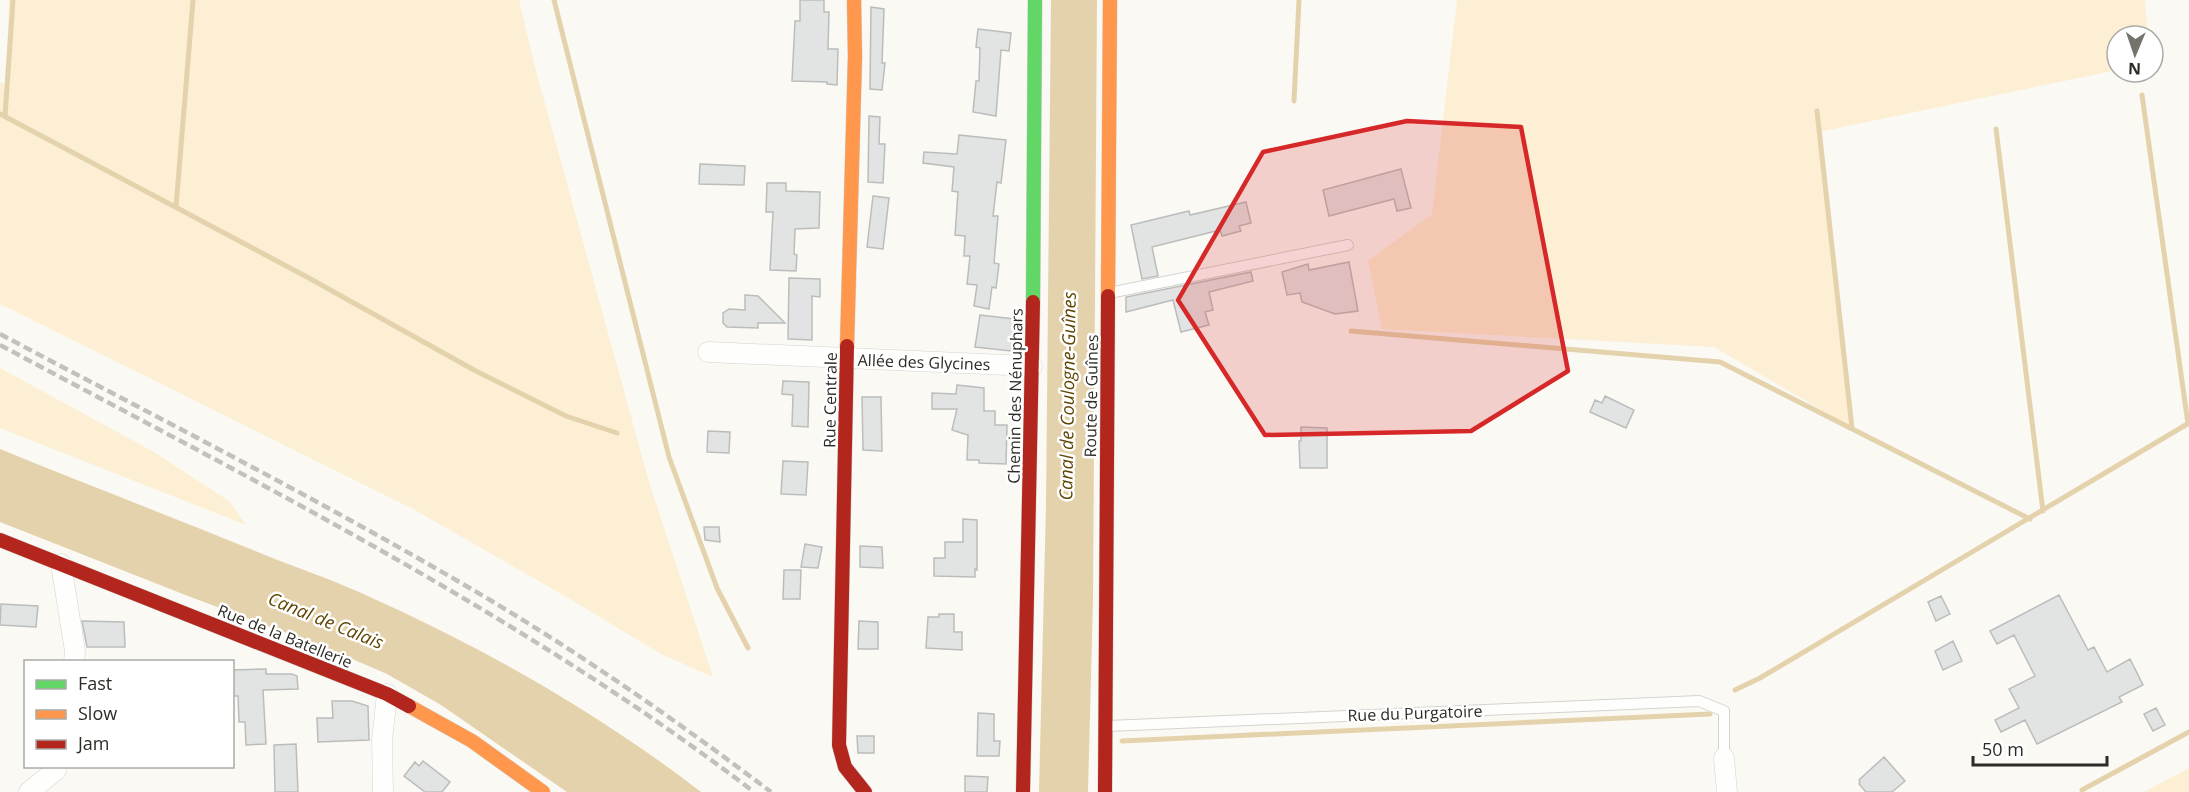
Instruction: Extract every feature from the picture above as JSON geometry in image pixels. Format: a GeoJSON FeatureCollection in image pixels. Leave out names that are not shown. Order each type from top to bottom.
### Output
{"type":"FeatureCollection","features":[{"type":"Feature","properties":{"kind":"street","name":"Rue Centrale"},"geometry":{"type":"LineString","coordinates":[[854,0],[855,56],[850,192],[839,747],[842,764],[865,792]]}},
{"type":"Feature","properties":{"kind":"street","name":"Chemin des Nénuphars"},"geometry":{"type":"LineString","coordinates":[[1023,792],[1032,366],[1035,0]]}},
{"type":"Feature","properties":{"kind":"street","name":"Route de Guînes"},"geometry":{"type":"LineString","coordinates":[[1105,792],[1110,0]]}},
{"type":"Feature","properties":{"kind":"street","name":"Allée des Glycines"},"geometry":{"type":"LineString","coordinates":[[708,352],[1032,366]]}},
{"type":"Feature","properties":{"kind":"street","name":"Rue de la Batellerie"},"geometry":{"type":"LineString","coordinates":[[0,540],[387,694],[471,741],[543,792]]}},
{"type":"Feature","properties":{"kind":"street"},"geometry":{"type":"LineString","coordinates":[[61,564],[75,651],[74,660]]}},
{"type":"Feature","properties":{"kind":"street"},"geometry":{"type":"LineString","coordinates":[[383,792],[382,740],[387,694]]}},
{"type":"Feature","properties":{"kind":"street"},"geometry":{"type":"LineString","coordinates":[[1724,758],[1726,792]]}},
{"type":"Feature","properties":{"kind":"street"},"geometry":{"type":"LineString","coordinates":[[29,792],[56,768]]}},
{"type":"Feature","properties":{"kind":"lane"},"geometry":{"type":"LineString","coordinates":[[1109,293],[1348,245]]}},
{"type":"Feature","properties":{"kind":"lane","name":"Rue du Purgatoire"},"geometry":{"type":"LineString","coordinates":[[1105,726],[1181,721],[1700,702],[1724,711],[1724,758]]}},
{"type":"Feature","properties":{"kind":"highlighted area"},"geometry":{"type":"Polygon","coordinates":[[[1407,121],[1521,127],[1568,371],[1471,431],[1265,435],[1178,300],[1263,152],[1407,121]]]}},
{"type":"Feature","properties":{"kind":"shaded area"},"geometry":{"type":"Polygon","coordinates":[[[9,0],[519,0],[535,67],[649,482],[713,677],[661,654],[413,509],[0,304],[0,82],[6,85],[9,0]]]}},
{"type":"Feature","properties":{"kind":"shaded area"},"geometry":{"type":"Polygon","coordinates":[[[1457,0],[2145,0],[2147,24],[2105,24],[2105,72],[1819,132],[1852,428],[1714,347],[1382,329],[1368,261],[1432,214],[1457,0]]]}},
{"type":"Feature","properties":{"kind":"shaded area"},"geometry":{"type":"Polygon","coordinates":[[[0,368],[154,452],[229,501],[246,525],[0,428],[0,368]]]}},
{"type":"Feature","properties":{"kind":"shaded area"},"geometry":{"type":"Polygon","coordinates":[[[2189,768],[2189,792],[2144,792],[2189,768]]]}},
{"type":"Feature","properties":{"kind":"water","name":"Canal de Coulogne-Guînes"},"geometry":{"type":"Polygon","coordinates":[[[1051,0],[1097,0],[1093,599],[1088,792],[1039,792],[1046,504],[1051,0]]]}},
{"type":"Feature","properties":{"kind":"water","name":"Canal de Calais"},"geometry":{"type":"Polygon","coordinates":[[[0,449],[344,586],[456,638],[582,710],[663,763],[701,792],[567,792],[441,705],[387,674],[329,649],[0,522],[0,449]]]}},
{"type":"Feature","properties":{"kind":"building"},"geometry":{"type":"Polygon","coordinates":[[[800,0],[824,0],[824,12],[829,12],[828,49],[838,49],[837,85],[827,84],[827,82],[792,81],[795,21],[800,21],[800,0]]]}},
{"type":"Feature","properties":{"kind":"building"},"geometry":{"type":"Polygon","coordinates":[[[871,7],[884,9],[882,63],[885,63],[882,90],[870,89],[871,7]]]}},
{"type":"Feature","properties":{"kind":"building"},"geometry":{"type":"Polygon","coordinates":[[[978,29],[1011,33],[1009,51],[1001,50],[996,116],[973,112],[976,81],[979,81],[980,48],[976,47],[978,29]]]}},
{"type":"Feature","properties":{"kind":"building"},"geometry":{"type":"Polygon","coordinates":[[[869,116],[880,117],[879,144],[885,144],[883,183],[868,182],[869,116]]]}},
{"type":"Feature","properties":{"kind":"building"},"geometry":{"type":"Polygon","coordinates":[[[959,135],[1006,140],[1001,183],[997,182],[993,216],[998,216],[994,263],[999,264],[996,288],[992,287],[989,309],[974,306],[977,285],[967,284],[970,256],[964,256],[965,236],[955,235],[958,192],[952,191],[954,167],[923,163],[924,152],[957,154],[959,135]]]}},
{"type":"Feature","properties":{"kind":"building"},"geometry":{"type":"Polygon","coordinates":[[[700,164],[745,166],[744,185],[699,184],[700,164]]]}},
{"type":"Feature","properties":{"kind":"building"},"geometry":{"type":"Polygon","coordinates":[[[1401,169],[1411,208],[1397,211],[1394,199],[1329,216],[1323,190],[1401,169]]]}},
{"type":"Feature","properties":{"kind":"building"},"geometry":{"type":"Polygon","coordinates":[[[767,183],[786,183],[786,191],[820,192],[819,228],[795,229],[796,271],[770,270],[773,212],[766,212],[767,183]]]}},
{"type":"Feature","properties":{"kind":"building"},"geometry":{"type":"Polygon","coordinates":[[[873,196],[889,198],[883,249],[867,247],[873,196]]]}},
{"type":"Feature","properties":{"kind":"building"},"geometry":{"type":"Polygon","coordinates":[[[1246,202],[1251,223],[1239,226],[1241,231],[1222,236],[1220,230],[1152,247],[1158,276],[1142,279],[1131,225],[1189,211],[1190,215],[1246,202]]]}},
{"type":"Feature","properties":{"kind":"building"},"geometry":{"type":"Polygon","coordinates":[[[1349,262],[1358,311],[1335,314],[1302,302],[1300,293],[1287,295],[1282,272],[1308,264],[1309,270],[1349,262]]]}},
{"type":"Feature","properties":{"kind":"building"},"geometry":{"type":"Polygon","coordinates":[[[1251,272],[1253,281],[1209,292],[1213,310],[1205,312],[1209,325],[1181,332],[1173,300],[1126,312],[1126,297],[1251,272]]]}},
{"type":"Feature","properties":{"kind":"building"},"geometry":{"type":"Polygon","coordinates":[[[789,278],[820,279],[820,297],[812,296],[812,340],[788,339],[789,278]]]}},
{"type":"Feature","properties":{"kind":"building"},"geometry":{"type":"Polygon","coordinates":[[[745,295],[758,296],[785,323],[758,323],[758,328],[727,327],[723,323],[723,313],[729,309],[745,310],[745,295]]]}},
{"type":"Feature","properties":{"kind":"building"},"geometry":{"type":"Polygon","coordinates":[[[980,315],[1014,319],[1011,351],[975,347],[980,315]]]}},
{"type":"Feature","properties":{"kind":"building"},"geometry":{"type":"Polygon","coordinates":[[[783,381],[809,382],[808,427],[792,426],[793,395],[782,394],[783,381]]]}},
{"type":"Feature","properties":{"kind":"building"},"geometry":{"type":"Polygon","coordinates":[[[957,385],[984,388],[984,411],[995,411],[995,425],[1007,425],[1006,464],[967,460],[968,435],[952,430],[957,409],[932,409],[932,393],[956,394],[957,385]]]}},
{"type":"Feature","properties":{"kind":"building"},"geometry":{"type":"Polygon","coordinates":[[[1605,396],[1634,410],[1626,428],[1590,412],[1595,400],[1602,403],[1605,396]]]}},
{"type":"Feature","properties":{"kind":"building"},"geometry":{"type":"Polygon","coordinates":[[[862,397],[881,397],[882,451],[863,450],[862,397]]]}},
{"type":"Feature","properties":{"kind":"building"},"geometry":{"type":"Polygon","coordinates":[[[1301,427],[1327,428],[1327,468],[1300,468],[1301,427]]]}},
{"type":"Feature","properties":{"kind":"building"},"geometry":{"type":"Polygon","coordinates":[[[708,431],[730,432],[729,453],[707,452],[708,431]]]}},
{"type":"Feature","properties":{"kind":"building"},"geometry":{"type":"Polygon","coordinates":[[[783,461],[808,462],[806,495],[781,494],[783,461]]]}},
{"type":"Feature","properties":{"kind":"building"},"geometry":{"type":"Polygon","coordinates":[[[963,519],[977,520],[975,577],[934,576],[934,558],[945,558],[945,542],[963,542],[963,519]]]}},
{"type":"Feature","properties":{"kind":"building"},"geometry":{"type":"Polygon","coordinates":[[[704,527],[719,527],[720,542],[705,540],[704,527]]]}},
{"type":"Feature","properties":{"kind":"building"},"geometry":{"type":"Polygon","coordinates":[[[805,544],[822,547],[818,568],[801,567],[805,544]]]}},
{"type":"Feature","properties":{"kind":"building"},"geometry":{"type":"Polygon","coordinates":[[[860,546],[882,547],[883,568],[860,567],[860,546]]]}},
{"type":"Feature","properties":{"kind":"building"},"geometry":{"type":"Polygon","coordinates":[[[784,570],[801,570],[800,599],[783,599],[784,570]]]}},
{"type":"Feature","properties":{"kind":"building"},"geometry":{"type":"Polygon","coordinates":[[[2059,595],[2088,650],[2094,647],[2107,672],[2130,659],[2143,685],[2119,697],[2122,702],[2037,744],[2025,720],[2001,732],[1995,720],[2019,708],[2009,689],[2035,676],[2014,635],[1997,644],[1990,631],[2059,595]]]}},
{"type":"Feature","properties":{"kind":"building"},"geometry":{"type":"Polygon","coordinates":[[[1941,596],[1950,614],[1936,621],[1928,602],[1941,596]]]}},
{"type":"Feature","properties":{"kind":"building"},"geometry":{"type":"Polygon","coordinates":[[[1,604],[38,606],[36,627],[0,625],[1,604]]]}},
{"type":"Feature","properties":{"kind":"building"},"geometry":{"type":"Polygon","coordinates":[[[939,614],[954,614],[954,632],[962,632],[962,650],[926,648],[928,617],[939,617],[939,614]]]}},
{"type":"Feature","properties":{"kind":"building"},"geometry":{"type":"Polygon","coordinates":[[[82,621],[124,622],[125,647],[87,647],[82,621]]]}},
{"type":"Feature","properties":{"kind":"building"},"geometry":{"type":"Polygon","coordinates":[[[859,621],[878,622],[878,649],[858,649],[859,621]]]}},
{"type":"Feature","properties":{"kind":"building"},"geometry":{"type":"Polygon","coordinates":[[[1953,641],[1962,661],[1943,670],[1935,651],[1953,641]]]}},
{"type":"Feature","properties":{"kind":"building"},"geometry":{"type":"Polygon","coordinates":[[[266,669],[266,674],[297,676],[298,689],[263,690],[266,744],[246,745],[245,722],[239,722],[238,696],[234,696],[234,670],[266,669]]]}},
{"type":"Feature","properties":{"kind":"building"},"geometry":{"type":"Polygon","coordinates":[[[332,701],[352,701],[368,706],[369,740],[318,742],[317,718],[333,718],[332,701]]]}},
{"type":"Feature","properties":{"kind":"building"},"geometry":{"type":"Polygon","coordinates":[[[2156,708],[2165,725],[2153,731],[2144,714],[2156,708]]]}},
{"type":"Feature","properties":{"kind":"building"},"geometry":{"type":"Polygon","coordinates":[[[978,713],[994,714],[994,741],[1000,741],[999,756],[977,756],[978,713]]]}},
{"type":"Feature","properties":{"kind":"building"},"geometry":{"type":"Polygon","coordinates":[[[857,736],[874,736],[874,753],[858,753],[857,736]]]}},
{"type":"Feature","properties":{"kind":"building"},"geometry":{"type":"Polygon","coordinates":[[[296,744],[298,792],[275,792],[274,745],[296,744]]]}},
{"type":"Feature","properties":{"kind":"building"},"geometry":{"type":"Polygon","coordinates":[[[1884,757],[1905,781],[1892,792],[1866,792],[1859,784],[1859,780],[1884,757]]]}},
{"type":"Feature","properties":{"kind":"building"},"geometry":{"type":"Polygon","coordinates":[[[423,761],[450,782],[442,792],[425,792],[404,776],[415,762],[419,766],[423,761]]]}},
{"type":"Feature","properties":{"kind":"building"},"geometry":{"type":"Polygon","coordinates":[[[965,776],[988,777],[987,792],[965,792],[965,776]]]}},
{"type":"Feature","properties":{"kind":"waterway"},"geometry":{"type":"LineString","coordinates":[[5,116],[13,0]]}},
{"type":"Feature","properties":{"kind":"waterway"},"geometry":{"type":"LineString","coordinates":[[176,207],[193,0]]}},
{"type":"Feature","properties":{"kind":"waterway"},"geometry":{"type":"LineString","coordinates":[[554,0],[669,457],[717,588],[748,648]]}},
{"type":"Feature","properties":{"kind":"waterway"},"geometry":{"type":"LineString","coordinates":[[1294,101],[1299,0]]}},
{"type":"Feature","properties":{"kind":"waterway"},"geometry":{"type":"LineString","coordinates":[[2142,95],[2188,424]]}},
{"type":"Feature","properties":{"kind":"waterway"},"geometry":{"type":"LineString","coordinates":[[1817,111],[1852,428]]}},
{"type":"Feature","properties":{"kind":"waterway"},"geometry":{"type":"LineString","coordinates":[[0,114],[307,277],[474,370],[566,416],[617,433]]}},
{"type":"Feature","properties":{"kind":"waterway"},"geometry":{"type":"LineString","coordinates":[[1996,129],[2043,511]]}},
{"type":"Feature","properties":{"kind":"waterway"},"geometry":{"type":"LineString","coordinates":[[1351,331],[1720,362],[2030,519]]}},
{"type":"Feature","properties":{"kind":"waterway"},"geometry":{"type":"LineString","coordinates":[[1735,690],[1760,678],[2189,423]]}},
{"type":"Feature","properties":{"kind":"waterway"},"geometry":{"type":"LineString","coordinates":[[1122,741],[1710,714]]}},
{"type":"Feature","properties":{"kind":"waterway"},"geometry":{"type":"LineString","coordinates":[[2082,790],[2189,732]]}},
{"type":"Feature","properties":{"kind":"railway"},"geometry":{"type":"LineString","coordinates":[[0,334],[308,497],[490,600],[633,692],[771,792]]}},
{"type":"Feature","properties":{"kind":"railway"},"geometry":{"type":"LineString","coordinates":[[0,345],[291,500],[481,609],[574,666],[665,727],[754,792]]}},
{"type":"Feature","properties":{"kind":"traffic: fast"},"geometry":{"type":"LineString","coordinates":[[1033,302],[1035,0]]}},
{"type":"Feature","properties":{"kind":"traffic: slow"},"geometry":{"type":"LineString","coordinates":[[847,346],[855,56],[854,0]]}},
{"type":"Feature","properties":{"kind":"traffic: slow"},"geometry":{"type":"LineString","coordinates":[[1108,296],[1110,0]]}},
{"type":"Feature","properties":{"kind":"traffic: slow"},"geometry":{"type":"LineString","coordinates":[[409,706],[472,741],[543,792]]}},
{"type":"Feature","properties":{"kind":"traffic: jam"},"geometry":{"type":"LineString","coordinates":[[1105,792],[1108,296]]}},
{"type":"Feature","properties":{"kind":"traffic: jam"},"geometry":{"type":"LineString","coordinates":[[1023,792],[1033,302]]}},
{"type":"Feature","properties":{"kind":"traffic: jam"},"geometry":{"type":"LineString","coordinates":[[847,346],[839,745],[845,767],[865,792]]}},
{"type":"Feature","properties":{"kind":"traffic: jam"},"geometry":{"type":"LineString","coordinates":[[0,540],[387,694],[409,706]]}}]}
